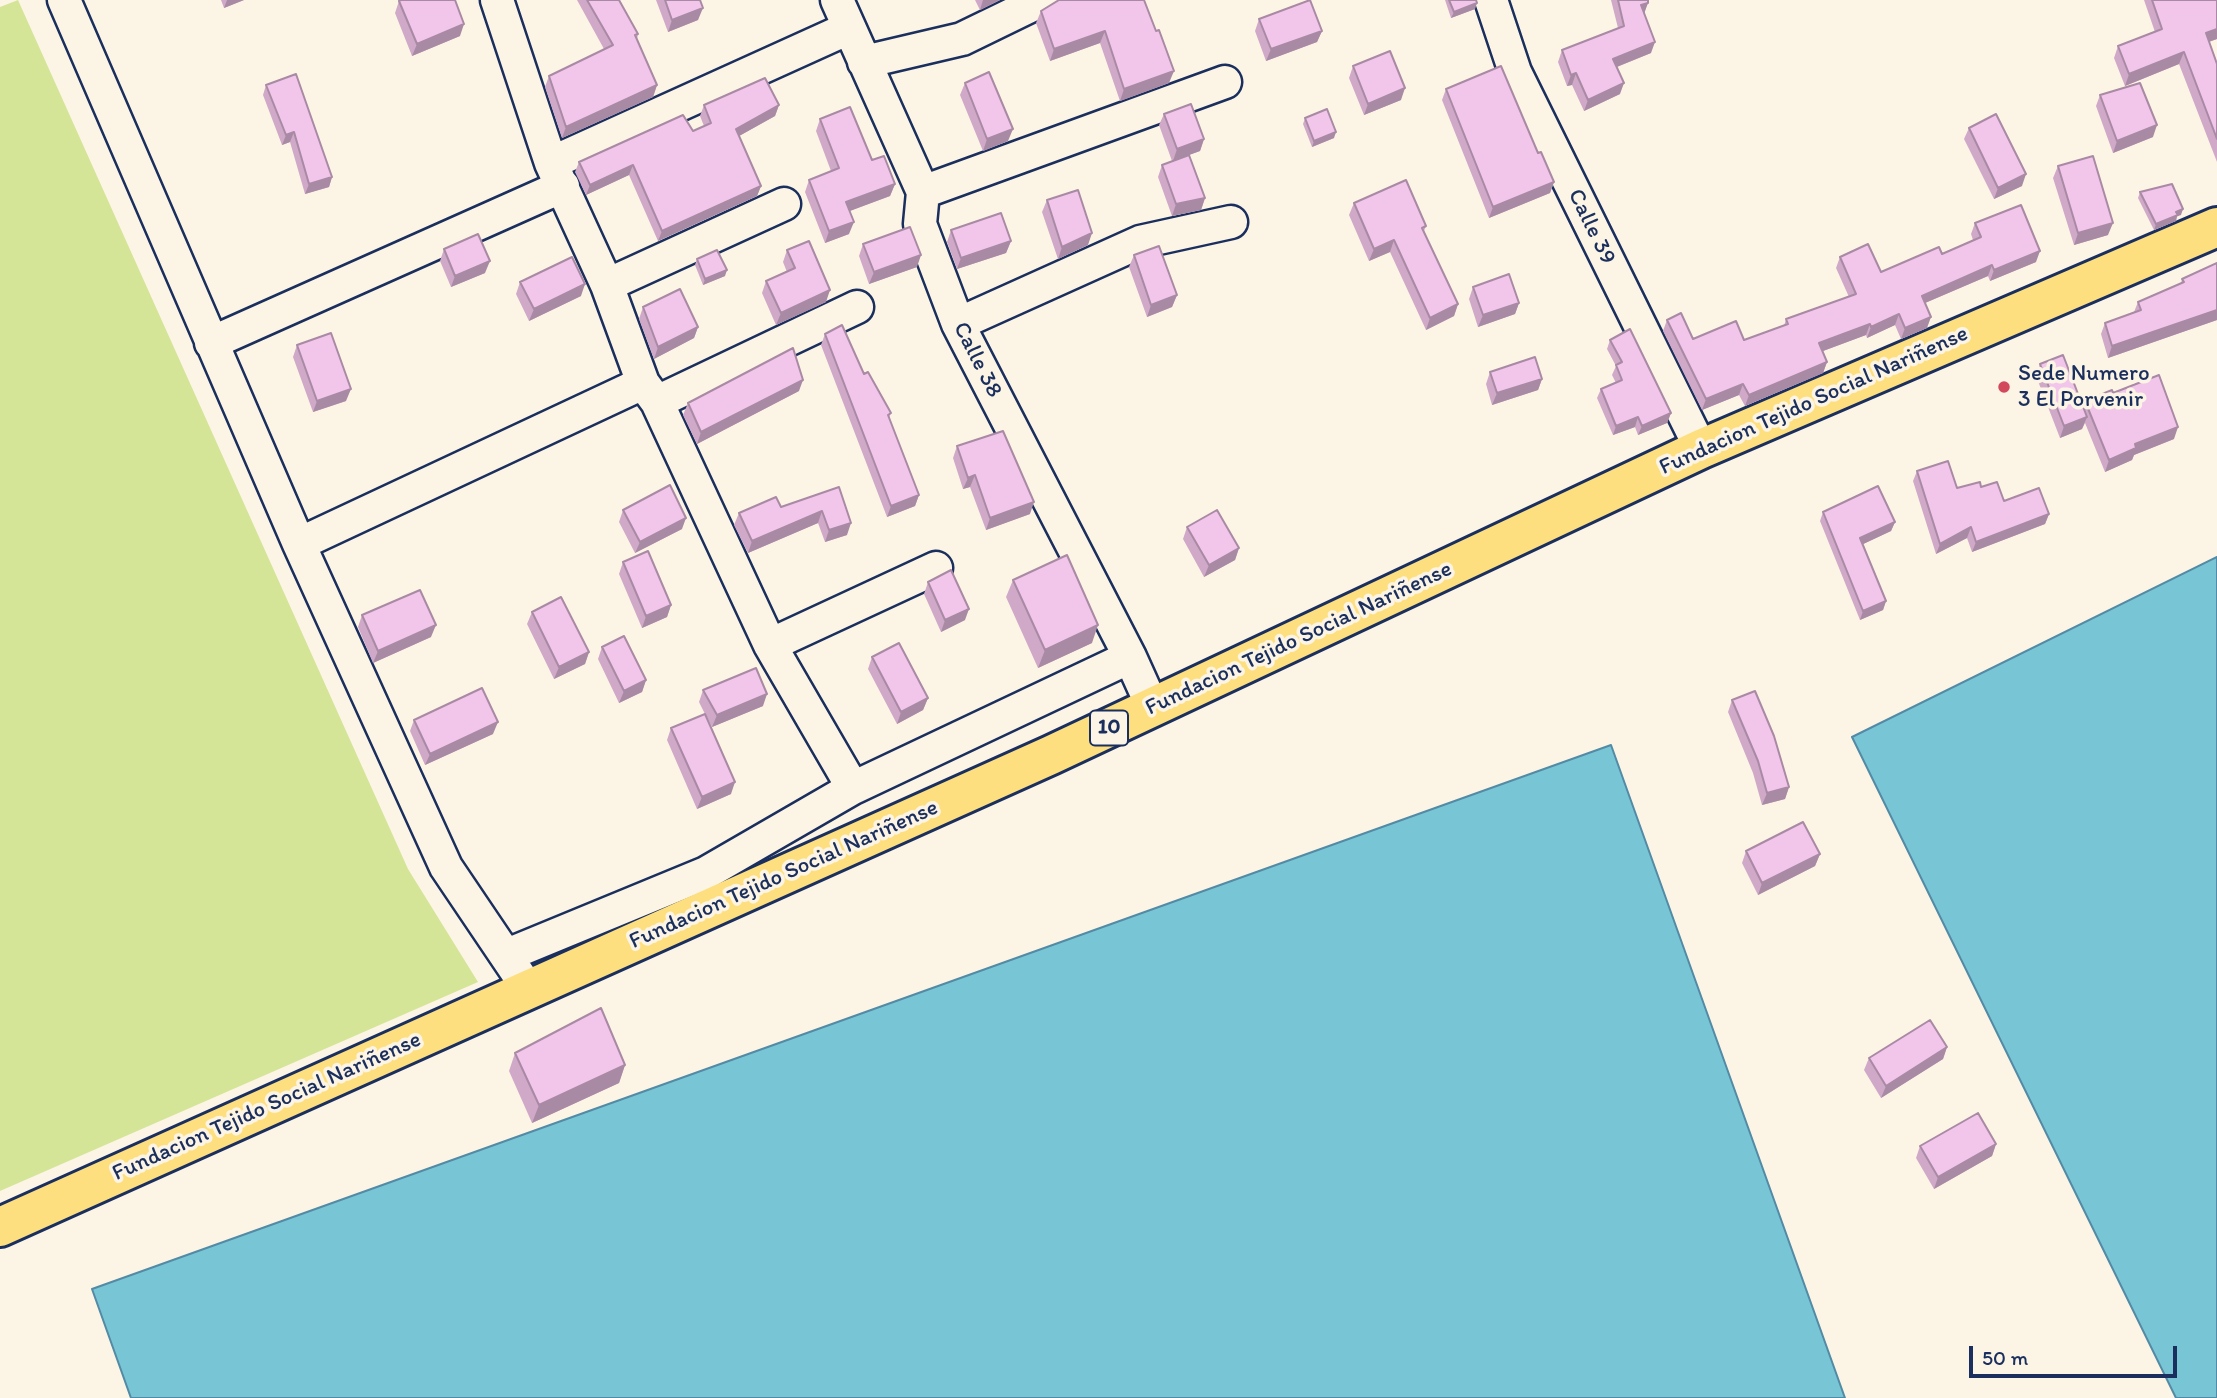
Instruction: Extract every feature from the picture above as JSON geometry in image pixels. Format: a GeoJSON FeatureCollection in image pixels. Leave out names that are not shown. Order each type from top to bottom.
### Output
{"type":"FeatureCollection","features":[{"type":"Feature","properties":{"kind":"main road","name":"Fundacion Tejido Social Nariñense"},"geometry":{"type":"LineString","coordinates":[[0,1227],[1153,708],[1701,449],[2217,227]]}},
{"type":"Feature","properties":{"kind":"street"},"geometry":{"type":"LineString","coordinates":[[64,0],[299,544],[446,867],[529,990]]}},
{"type":"Feature","properties":{"kind":"street"},"geometry":{"type":"LineString","coordinates":[[497,0],[557,175],[607,285],[650,393],[769,645],[853,788]]}},
{"type":"Feature","properties":{"kind":"street"},"geometry":{"type":"LineString","coordinates":[[864,62],[962,39],[1042,0]]}},
{"type":"Feature","properties":{"kind":"street","name":"Calle 39"},"geometry":{"type":"LineString","coordinates":[[1491,0],[1515,72],[1701,449]]}},
{"type":"Feature","properties":{"kind":"street"},"geometry":{"type":"LineString","coordinates":[[211,343],[557,175],[843,14]]}},
{"type":"Feature","properties":{"kind":"street","name":"Calle 38"},"geometry":{"type":"LineString","coordinates":[[843,14],[923,192],[920,224],[958,324],[1130,657],[1153,708]]}},
{"type":"Feature","properties":{"kind":"street"},"geometry":{"type":"LineString","coordinates":[[923,192],[1225,82]]}},
{"type":"Feature","properties":{"kind":"street"},"geometry":{"type":"LineString","coordinates":[[607,285],[784,204]]}},
{"type":"Feature","properties":{"kind":"street"},"geometry":{"type":"LineString","coordinates":[[958,324],[1140,242],[1231,222]]}},
{"type":"Feature","properties":{"kind":"street"},"geometry":{"type":"LineString","coordinates":[[299,544],[858,307]]}},
{"type":"Feature","properties":{"kind":"street"},"geometry":{"type":"LineString","coordinates":[[769,645],[936,568]]}},
{"type":"Feature","properties":{"kind":"street"},"geometry":{"type":"LineString","coordinates":[[507,955],[706,873],[853,788],[1130,657]]}},
{"type":"Feature","properties":{"kind":"green space"},"geometry":{"type":"Polygon","coordinates":[[[18,0],[408,869],[478,982],[0,1191],[0,7],[18,0]]]}},
{"type":"Feature","properties":{"kind":"water"},"geometry":{"type":"Polygon","coordinates":[[[2217,557],[2217,1398],[2176,1398],[1852,737],[2217,557]]]}},
{"type":"Feature","properties":{"kind":"water"},"geometry":{"type":"Polygon","coordinates":[[[1611,745],[1845,1398],[131,1398],[92,1289],[1611,745]]]}},
{"type":"Feature","properties":{"kind":"building"},"geometry":{"type":"Polygon","coordinates":[[[455,0],[464,24],[417,44],[399,1],[455,0]]]}},
{"type":"Feature","properties":{"kind":"building"},"geometry":{"type":"Polygon","coordinates":[[[587,0],[619,0],[638,34],[635,35],[657,85],[566,127],[549,76],[613,45],[587,0]]]}},
{"type":"Feature","properties":{"kind":"building"},"geometry":{"type":"Polygon","coordinates":[[[665,0],[700,0],[703,8],[672,20],[665,0]]]}},
{"type":"Feature","properties":{"kind":"building"},"geometry":{"type":"Polygon","coordinates":[[[1059,0],[1144,0],[1156,31],[1159,30],[1174,71],[1124,89],[1105,31],[1054,49],[1041,11],[1059,0]]]}},
{"type":"Feature","properties":{"kind":"building"},"geometry":{"type":"Polygon","coordinates":[[[1310,0],[1322,31],[1271,49],[1259,19],[1310,0]]]}},
{"type":"Feature","properties":{"kind":"building"},"geometry":{"type":"Polygon","coordinates":[[[1449,0],[1476,0],[1477,3],[1454,12],[1449,0]]]}},
{"type":"Feature","properties":{"kind":"building"},"geometry":{"type":"Polygon","coordinates":[[[1618,0],[1648,0],[1648,3],[1641,5],[1655,42],[1613,59],[1624,83],[1588,100],[1576,73],[1571,75],[1562,50],[1624,26],[1618,0]]]}},
{"type":"Feature","properties":{"kind":"building"},"geometry":{"type":"Polygon","coordinates":[[[2152,0],[2217,0],[2217,29],[2206,33],[2217,64],[2217,139],[2184,52],[2129,74],[2118,46],[2162,29],[2152,0]]]}},
{"type":"Feature","properties":{"kind":"building"},"geometry":{"type":"Polygon","coordinates":[[[1390,51],[1405,88],[1368,104],[1353,66],[1390,51]]]}},
{"type":"Feature","properties":{"kind":"building"},"geometry":{"type":"Polygon","coordinates":[[[1501,66],[1538,153],[1541,152],[1554,182],[1493,207],[1446,89],[1501,66]]]}},
{"type":"Feature","properties":{"kind":"building"},"geometry":{"type":"Polygon","coordinates":[[[989,72],[1013,129],[987,139],[965,83],[989,72]]]}},
{"type":"Feature","properties":{"kind":"building"},"geometry":{"type":"Polygon","coordinates":[[[296,74],[332,177],[309,184],[294,132],[286,135],[266,85],[296,74]]]}},
{"type":"Feature","properties":{"kind":"building"},"geometry":{"type":"Polygon","coordinates":[[[765,78],[779,105],[736,129],[761,186],[662,231],[633,165],[590,185],[579,162],[683,115],[693,131],[711,123],[704,105],[765,78]]]}},
{"type":"Feature","properties":{"kind":"building"},"geometry":{"type":"Polygon","coordinates":[[[2140,83],[2157,125],[2117,141],[2100,95],[2140,83]]]}},
{"type":"Feature","properties":{"kind":"building"},"geometry":{"type":"Polygon","coordinates":[[[1191,104],[1204,139],[1177,149],[1164,114],[1191,104]]]}},
{"type":"Feature","properties":{"kind":"building"},"geometry":{"type":"Polygon","coordinates":[[[850,107],[872,160],[884,156],[895,184],[846,202],[854,222],[829,231],[809,180],[839,168],[820,119],[850,107]]]}},
{"type":"Feature","properties":{"kind":"building"},"geometry":{"type":"Polygon","coordinates":[[[1327,109],[1336,132],[1314,141],[1305,118],[1327,109]]]}},
{"type":"Feature","properties":{"kind":"building"},"geometry":{"type":"Polygon","coordinates":[[[1996,114],[2026,174],[1998,188],[1969,128],[1996,114]]]}},
{"type":"Feature","properties":{"kind":"building"},"geometry":{"type":"Polygon","coordinates":[[[1189,155],[1205,198],[1176,204],[1162,165],[1189,155]]]}},
{"type":"Feature","properties":{"kind":"building"},"geometry":{"type":"Polygon","coordinates":[[[2093,156],[2113,223],[2078,233],[2058,166],[2093,156]]]}},
{"type":"Feature","properties":{"kind":"building"},"geometry":{"type":"Polygon","coordinates":[[[1406,180],[1426,226],[1422,228],[1458,304],[1430,318],[1394,240],[1374,249],[1354,203],[1406,180]]]}},
{"type":"Feature","properties":{"kind":"building"},"geometry":{"type":"Polygon","coordinates":[[[2172,184],[2183,209],[2176,212],[2178,215],[2156,224],[2140,192],[2172,184]]]}},
{"type":"Feature","properties":{"kind":"building"},"geometry":{"type":"Polygon","coordinates":[[[1078,190],[1092,233],[1062,247],[1047,200],[1078,190]]]}},
{"type":"Feature","properties":{"kind":"building"},"geometry":{"type":"Polygon","coordinates":[[[2021,205],[2040,251],[1994,270],[1992,265],[1922,296],[1931,317],[1905,328],[1899,314],[1871,327],[1870,324],[1819,343],[1827,362],[1749,395],[1743,384],[1706,399],[1667,320],[1681,313],[1693,339],[1736,321],[1744,340],[1788,324],[1786,319],[1856,294],[1840,257],[1868,244],[1881,272],[1939,247],[1942,254],[1981,237],[1975,223],[2021,205]]]}},
{"type":"Feature","properties":{"kind":"building"},"geometry":{"type":"Polygon","coordinates":[[[1001,213],[1011,241],[961,258],[951,230],[1001,213]]]}},
{"type":"Feature","properties":{"kind":"building"},"geometry":{"type":"Polygon","coordinates":[[[910,227],[921,255],[874,272],[863,244],[910,227]]]}},
{"type":"Feature","properties":{"kind":"building"},"geometry":{"type":"Polygon","coordinates":[[[478,234],[490,261],[455,276],[444,249],[478,234]]]}},
{"type":"Feature","properties":{"kind":"building"},"geometry":{"type":"Polygon","coordinates":[[[809,241],[830,290],[781,313],[766,281],[795,268],[787,250],[809,241]]]}},
{"type":"Feature","properties":{"kind":"building"},"geometry":{"type":"Polygon","coordinates":[[[1159,246],[1177,295],[1151,305],[1134,255],[1159,246]]]}},
{"type":"Feature","properties":{"kind":"building"},"geometry":{"type":"Polygon","coordinates":[[[717,250],[727,270],[705,279],[697,259],[717,250]]]}},
{"type":"Feature","properties":{"kind":"building"},"geometry":{"type":"Polygon","coordinates":[[[572,257],[585,284],[534,309],[520,282],[572,257]]]}},
{"type":"Feature","properties":{"kind":"building"},"geometry":{"type":"Polygon","coordinates":[[[2217,263],[2217,310],[2112,346],[2105,323],[2141,310],[2138,302],[2184,282],[2182,279],[2217,263]]]}},
{"type":"Feature","properties":{"kind":"building"},"geometry":{"type":"Polygon","coordinates":[[[1509,274],[1519,303],[1483,315],[1473,287],[1509,274]]]}},
{"type":"Feature","properties":{"kind":"building"},"geometry":{"type":"Polygon","coordinates":[[[680,289],[698,327],[658,347],[643,307],[680,289]]]}},
{"type":"Feature","properties":{"kind":"building"},"geometry":{"type":"Polygon","coordinates":[[[842,325],[864,374],[868,372],[891,413],[888,415],[919,495],[891,506],[825,334],[842,325]]]}},
{"type":"Feature","properties":{"kind":"building"},"geometry":{"type":"Polygon","coordinates":[[[1630,329],[1671,413],[1642,426],[1638,417],[1616,426],[1601,389],[1622,380],[1616,365],[1622,362],[1610,340],[1630,329]]]}},
{"type":"Feature","properties":{"kind":"building"},"geometry":{"type":"Polygon","coordinates":[[[331,333],[351,389],[317,401],[297,345],[331,333]]]}},
{"type":"Feature","properties":{"kind":"building"},"geometry":{"type":"Polygon","coordinates":[[[793,348],[803,380],[701,432],[688,403],[793,348]]]}},
{"type":"Feature","properties":{"kind":"building"},"geometry":{"type":"Polygon","coordinates":[[[2063,355],[2087,417],[2064,426],[2040,364],[2063,355]]]}},
{"type":"Feature","properties":{"kind":"building"},"geometry":{"type":"Polygon","coordinates":[[[1535,357],[1542,379],[1497,393],[1490,372],[1535,357]]]}},
{"type":"Feature","properties":{"kind":"building"},"geometry":{"type":"Polygon","coordinates":[[[2159,375],[2178,427],[2135,444],[2136,448],[2109,460],[2085,401],[2159,375]]]}},
{"type":"Feature","properties":{"kind":"building"},"geometry":{"type":"Polygon","coordinates":[[[1003,431],[1034,502],[990,518],[975,475],[968,478],[957,446],[1003,431]]]}},
{"type":"Feature","properties":{"kind":"building"},"geometry":{"type":"Polygon","coordinates":[[[1948,461],[1957,488],[1980,482],[1981,487],[1997,482],[2004,501],[2039,488],[2049,514],[1976,542],[1971,527],[1940,544],[1917,471],[1948,461]]]}},
{"type":"Feature","properties":{"kind":"building"},"geometry":{"type":"Polygon","coordinates":[[[670,485],[686,518],[640,542],[623,510],[670,485]]]}},
{"type":"Feature","properties":{"kind":"building"},"geometry":{"type":"Polygon","coordinates":[[[1878,486],[1895,522],[1860,538],[1886,601],[1863,611],[1823,512],[1878,486]]]}},
{"type":"Feature","properties":{"kind":"building"},"geometry":{"type":"Polygon","coordinates":[[[839,487],[851,523],[829,530],[822,511],[752,541],[739,513],[776,497],[781,507],[839,487]]]}},
{"type":"Feature","properties":{"kind":"building"},"geometry":{"type":"Polygon","coordinates":[[[1217,510],[1239,548],[1209,565],[1187,527],[1217,510]]]}},
{"type":"Feature","properties":{"kind":"building"},"geometry":{"type":"Polygon","coordinates":[[[648,551],[671,605],[646,616],[623,562],[648,551]]]}},
{"type":"Feature","properties":{"kind":"building"},"geometry":{"type":"Polygon","coordinates":[[[1067,555],[1098,625],[1045,650],[1013,580],[1067,555]]]}},
{"type":"Feature","properties":{"kind":"building"},"geometry":{"type":"Polygon","coordinates":[[[951,570],[969,609],[945,620],[928,582],[951,570]]]}},
{"type":"Feature","properties":{"kind":"building"},"geometry":{"type":"Polygon","coordinates":[[[420,590],[436,625],[378,651],[362,615],[420,590]]]}},
{"type":"Feature","properties":{"kind":"building"},"geometry":{"type":"Polygon","coordinates":[[[561,597],[589,652],[559,667],[532,612],[561,597]]]}},
{"type":"Feature","properties":{"kind":"building"},"geometry":{"type":"Polygon","coordinates":[[[624,636],[646,680],[624,691],[602,647],[624,636]]]}},
{"type":"Feature","properties":{"kind":"building"},"geometry":{"type":"Polygon","coordinates":[[[899,643],[928,698],[901,712],[872,657],[899,643]]]}},
{"type":"Feature","properties":{"kind":"building"},"geometry":{"type":"Polygon","coordinates":[[[756,668],[767,694],[717,715],[703,690],[756,668]]]}},
{"type":"Feature","properties":{"kind":"building"},"geometry":{"type":"Polygon","coordinates":[[[482,688],[498,722],[430,754],[414,720],[482,688]]]}},
{"type":"Feature","properties":{"kind":"building"},"geometry":{"type":"Polygon","coordinates":[[[1755,691],[1774,736],[1789,787],[1767,793],[1758,761],[1732,700],[1755,691]]]}},
{"type":"Feature","properties":{"kind":"building"},"geometry":{"type":"Polygon","coordinates":[[[705,714],[735,782],[702,797],[671,728],[705,714]]]}},
{"type":"Feature","properties":{"kind":"building"},"geometry":{"type":"Polygon","coordinates":[[[1803,822],[1820,854],[1762,883],[1746,851],[1803,822]]]}},
{"type":"Feature","properties":{"kind":"building"},"geometry":{"type":"Polygon","coordinates":[[[601,1008],[625,1065],[539,1105],[515,1053],[601,1008]]]}},
{"type":"Feature","properties":{"kind":"building"},"geometry":{"type":"Polygon","coordinates":[[[1930,1020],[1947,1047],[1886,1086],[1869,1058],[1930,1020]]]}},
{"type":"Feature","properties":{"kind":"building"},"geometry":{"type":"Polygon","coordinates":[[[1978,1113],[1996,1144],[1938,1177],[1920,1146],[1978,1113]]]}},
{"type":"Feature","properties":{"kind":"place","name":"Sede Numero 3 El Porvenir"},"geometry":{"type":"Point","coordinates":[2004,387]}}]}
